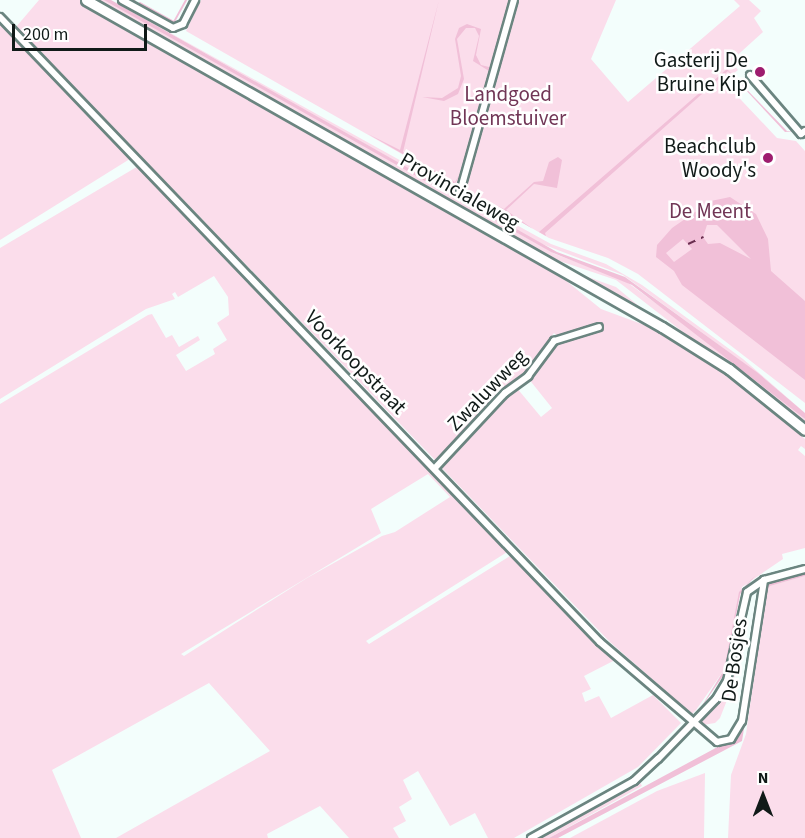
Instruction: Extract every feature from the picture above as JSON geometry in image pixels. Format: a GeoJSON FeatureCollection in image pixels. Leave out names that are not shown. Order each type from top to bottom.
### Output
{"type":"FeatureCollection","features":[{"type":"Feature","properties":{"kind":"highway","name":"Provincialeweg"},"geometry":{"type":"LineString","coordinates":[[86,0],[662,327],[729,369],[805,430]]}},
{"type":"Feature","properties":{"kind":"street"},"geometry":{"type":"LineString","coordinates":[[122,0],[173,28],[183,24],[195,0]]}},
{"type":"Feature","properties":{"kind":"street"},"geometry":{"type":"LineString","coordinates":[[460,192],[514,0]]}},
{"type":"Feature","properties":{"kind":"street","name":"Voorkoopstraat"},"geometry":{"type":"LineString","coordinates":[[0,17],[600,642],[693,724]]}},
{"type":"Feature","properties":{"kind":"street"},"geometry":{"type":"LineString","coordinates":[[750,75],[801,134],[805,131]]}},
{"type":"Feature","properties":{"kind":"street","name":"Zwaluwweg"},"geometry":{"type":"LineString","coordinates":[[435,468],[505,393],[528,376],[554,341],[599,327]]}},
{"type":"Feature","properties":{"kind":"street"},"geometry":{"type":"LineString","coordinates":[[531,838],[634,781],[693,724],[731,675],[744,598],[752,587],[764,580],[805,569]]}},
{"type":"Feature","properties":{"kind":"street","name":"De Bosjes"},"geometry":{"type":"LineString","coordinates":[[693,724],[717,742],[731,739],[738,731],[764,580]]}},
{"type":"Feature","properties":{"kind":"green space"},"geometry":{"type":"Polygon","coordinates":[[[39,0],[82,0],[559,275],[601,309],[658,330],[735,379],[805,439],[805,449],[801,446],[798,450],[805,456],[805,548],[782,554],[783,559],[742,587],[724,670],[692,714],[610,642],[439,465],[516,387],[541,417],[552,408],[528,378],[555,344],[597,331],[558,337],[554,333],[521,377],[502,390],[436,461],[16,27],[39,0]]]}},
{"type":"Feature","properties":{"kind":"green space"},"geometry":{"type":"Polygon","coordinates":[[[96,0],[106,0],[555,254],[624,280],[755,376],[805,419],[805,427],[616,280],[545,256],[96,0]]]}},
{"type":"Feature","properties":{"kind":"green space"},"geometry":{"type":"Polygon","coordinates":[[[111,0],[551,244],[606,264],[642,285],[743,359],[805,413],[760,375],[623,275],[542,244],[111,0]]]}},
{"type":"Feature","properties":{"kind":"green space","name":"Landgoed Bloemstuiver"},"geometry":{"type":"Polygon","coordinates":[[[201,0],[616,0],[591,59],[628,102],[740,6],[734,0],[749,0],[761,11],[754,18],[763,32],[731,61],[738,70],[723,82],[728,80],[726,84],[777,138],[796,141],[805,151],[805,403],[638,274],[608,258],[549,238],[186,31],[201,0]]]}},
{"type":"Feature","properties":{"kind":"green space"},"geometry":{"type":"Polygon","coordinates":[[[0,19],[133,157],[0,240],[0,19]]]}},
{"type":"Feature","properties":{"kind":"green space"},"geometry":{"type":"Polygon","coordinates":[[[140,165],[512,549],[366,641],[369,644],[515,553],[617,659],[584,676],[591,689],[582,693],[585,702],[599,696],[611,718],[653,695],[681,723],[638,767],[514,838],[488,838],[475,813],[450,826],[418,771],[403,780],[412,799],[399,807],[406,821],[393,828],[399,838],[349,838],[320,806],[267,834],[268,838],[116,838],[270,751],[209,683],[52,770],[81,838],[0,838],[0,404],[152,314],[166,338],[172,335],[179,347],[198,336],[200,340],[176,355],[186,371],[215,354],[213,349],[227,340],[217,323],[229,315],[228,297],[214,276],[178,297],[175,292],[172,294],[175,299],[146,309],[0,399],[0,248],[140,165]],[[428,474],[371,509],[381,533],[181,654],[184,656],[307,578],[382,536],[395,532],[450,497],[428,474]]]}},
{"type":"Feature","properties":{"kind":"green space"},"geometry":{"type":"Polygon","coordinates":[[[574,272],[616,287],[652,317],[574,272]]]}},
{"type":"Feature","properties":{"kind":"green space"},"geometry":{"type":"Polygon","coordinates":[[[805,576],[805,838],[728,838],[731,775],[746,734],[766,592],[770,586],[805,576]]]}},
{"type":"Feature","properties":{"kind":"green space"},"geometry":{"type":"Polygon","coordinates":[[[739,655],[733,685],[720,718],[715,723],[697,726],[697,722],[730,681],[739,655]]]}},
{"type":"Feature","properties":{"kind":"green space"},"geometry":{"type":"Polygon","coordinates":[[[705,773],[704,838],[570,838],[657,791],[705,773]]]}},
{"type":"Feature","properties":{"kind":"green space"},"geometry":{"type":"Polygon","coordinates":[[[639,780],[642,786],[549,838],[536,838],[639,780]]]}},
{"type":"Feature","properties":{"kind":"shaded area"},"geometry":{"type":"Polygon","coordinates":[[[104,0],[111,0],[557,252],[625,277],[758,373],[805,413],[805,419],[632,285],[551,252],[104,0]]]}},
{"type":"Feature","properties":{"kind":"shaded area"},"geometry":{"type":"Polygon","coordinates":[[[439,0],[403,152],[455,182],[461,172],[455,184],[368,134],[400,150],[439,0]]]}},
{"type":"Feature","properties":{"kind":"shaded area"},"geometry":{"type":"Polygon","coordinates":[[[467,24],[481,29],[476,55],[481,65],[493,68],[462,168],[489,71],[473,61],[479,36],[475,28],[466,28],[457,39],[464,79],[458,94],[444,101],[422,97],[442,98],[458,88],[461,76],[455,39],[459,28],[467,24]]]}},
{"type":"Feature","properties":{"kind":"shaded area"},"geometry":{"type":"Polygon","coordinates":[[[727,69],[787,131],[795,131],[785,132],[728,71],[545,233],[546,236],[539,232],[727,69]]]}},
{"type":"Feature","properties":{"kind":"shaded area"},"geometry":{"type":"Polygon","coordinates":[[[558,157],[562,160],[557,188],[534,184],[506,210],[533,229],[467,191],[504,209],[534,182],[543,181],[549,162],[558,157]]]}},
{"type":"Feature","properties":{"kind":"shaded area","name":"De Meent"},"geometry":{"type":"Polygon","coordinates":[[[730,197],[756,214],[768,239],[771,271],[805,301],[805,380],[682,285],[674,271],[656,257],[657,245],[672,228],[711,201],[730,197]],[[707,225],[703,237],[708,244],[720,243],[751,259],[717,225],[707,225]],[[683,239],[666,253],[674,262],[692,249],[683,239]]]}},
{"type":"Feature","properties":{"kind":"shaded area"},"geometry":{"type":"Polygon","coordinates":[[[805,571],[805,576],[770,586],[766,592],[742,741],[558,838],[549,838],[736,737],[742,725],[765,585],[805,571]]]}},
{"type":"Feature","properties":{"kind":"shaded area"},"geometry":{"type":"Polygon","coordinates":[[[755,576],[740,594],[725,673],[698,712],[724,670],[739,592],[755,576]]]}},
{"type":"Feature","properties":{"kind":"waterway"},"geometry":{"type":"LineString","coordinates":[[140,3],[174,22],[186,0]]}},
{"type":"Feature","properties":{"kind":"ferry route"},"geometry":{"type":"LineString","coordinates":[[688,244],[703,237]]}},
{"type":"Feature","properties":{"kind":"place","name":"Gasterij De Bruine Kip"},"geometry":{"type":"Point","coordinates":[760,72]}},
{"type":"Feature","properties":{"kind":"place","name":"Beachclub Woody's"},"geometry":{"type":"Point","coordinates":[768,158]}}]}
